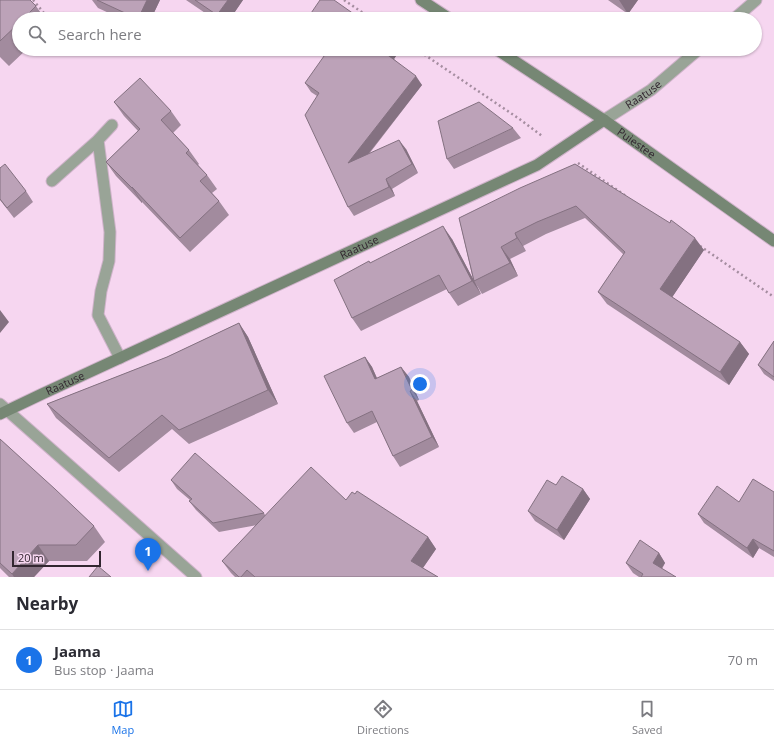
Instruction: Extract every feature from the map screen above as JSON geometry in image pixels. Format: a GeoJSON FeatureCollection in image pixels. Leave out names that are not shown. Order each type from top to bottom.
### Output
{"type":"FeatureCollection","features":[{"type":"Feature","properties":{"kind":"main road"},"geometry":{"type":"LineString","coordinates":[[421,0],[439,12]]}},
{"type":"Feature","properties":{"kind":"main road","name":"Puiestee"},"geometry":{"type":"LineString","coordinates":[[507,56],[604,120],[774,241]]}},
{"type":"Feature","properties":{"kind":"main road","name":"Raatuse"},"geometry":{"type":"LineString","coordinates":[[3,409],[120,358],[536,165],[604,120]]}},
{"type":"Feature","properties":{"kind":"street"},"geometry":{"type":"LineString","coordinates":[[742,12],[756,0]]}},
{"type":"Feature","properties":{"kind":"street","name":"Raatuse"},"geometry":{"type":"LineString","coordinates":[[604,120],[651,90],[691,56]]}},
{"type":"Feature","properties":{"kind":"street"},"geometry":{"type":"LineString","coordinates":[[52,181],[98,140],[112,125]]}},
{"type":"Feature","properties":{"kind":"street"},"geometry":{"type":"LineString","coordinates":[[98,140],[110,232],[109,261],[101,291],[98,315],[120,358]]}},
{"type":"Feature","properties":{"kind":"street"},"geometry":{"type":"LineString","coordinates":[[3,409],[196,577]]}},
{"type":"Feature","properties":{"kind":"path"},"geometry":{"type":"LineString","coordinates":[[33,0],[44,12]]}},
{"type":"Feature","properties":{"kind":"path"},"geometry":{"type":"LineString","coordinates":[[344,0],[362,12]]}},
{"type":"Feature","properties":{"kind":"path"},"geometry":{"type":"LineString","coordinates":[[426,56],[518,118],[560,150],[626,196]]}},
{"type":"Feature","properties":{"kind":"path"},"geometry":{"type":"LineString","coordinates":[[697,244],[774,296]]}},
{"type":"Feature","properties":{"kind":"building"},"geometry":{"type":"Polygon","coordinates":[[[0,0],[30,0],[36,6],[30,12],[12,12],[12,30],[0,41],[0,0]]]}},
{"type":"Feature","properties":{"kind":"building"},"geometry":{"type":"Polygon","coordinates":[[[97,0],[147,0],[141,12],[123,12],[97,0]]]}},
{"type":"Feature","properties":{"kind":"building"},"geometry":{"type":"Polygon","coordinates":[[[195,0],[228,0],[219,12],[213,12],[195,0]]]}},
{"type":"Feature","properties":{"kind":"building"},"geometry":{"type":"Polygon","coordinates":[[[320,0],[334,0],[351,12],[312,12],[320,0]]]}},
{"type":"Feature","properties":{"kind":"building"},"geometry":{"type":"Polygon","coordinates":[[[324,56],[389,56],[416,76],[348,163],[399,140],[412,164],[386,179],[389,187],[348,207],[305,115],[319,93],[305,83],[324,56]]]}},
{"type":"Feature","properties":{"kind":"building"},"geometry":{"type":"Polygon","coordinates":[[[140,78],[171,111],[161,120],[189,150],[186,153],[207,175],[200,181],[219,201],[180,238],[106,162],[140,129],[114,102],[140,78]]]}},
{"type":"Feature","properties":{"kind":"building"},"geometry":{"type":"Polygon","coordinates":[[[479,102],[513,128],[447,159],[438,121],[479,102]]]}},
{"type":"Feature","properties":{"kind":"building"},"geometry":{"type":"Polygon","coordinates":[[[5,164],[26,191],[7,208],[0,199],[0,168],[5,164]]]}},
{"type":"Feature","properties":{"kind":"building"},"geometry":{"type":"Polygon","coordinates":[[[575,164],[670,223],[671,220],[695,238],[660,289],[740,342],[720,372],[598,292],[625,252],[576,206],[515,233],[517,238],[501,247],[510,263],[474,281],[459,218],[520,188],[575,164]]]}},
{"type":"Feature","properties":{"kind":"building"},"geometry":{"type":"Polygon","coordinates":[[[443,226],[472,281],[449,293],[439,275],[352,318],[334,280],[369,261],[370,263],[443,226]]]}},
{"type":"Feature","properties":{"kind":"building"},"geometry":{"type":"Polygon","coordinates":[[[239,323],[268,390],[179,430],[162,415],[109,458],[47,404],[167,357],[239,323]]]}},
{"type":"Feature","properties":{"kind":"building"},"geometry":{"type":"Polygon","coordinates":[[[774,341],[774,377],[758,365],[774,341]]]}},
{"type":"Feature","properties":{"kind":"building"},"geometry":{"type":"Polygon","coordinates":[[[365,357],[375,379],[401,367],[412,390],[410,391],[432,437],[393,456],[372,411],[347,423],[324,376],[365,357]]]}},
{"type":"Feature","properties":{"kind":"building"},"geometry":{"type":"Polygon","coordinates":[[[0,439],[94,526],[76,545],[38,545],[12,574],[0,563],[0,439]]]}},
{"type":"Feature","properties":{"kind":"building"},"geometry":{"type":"Polygon","coordinates":[[[195,453],[264,513],[213,523],[189,501],[192,499],[171,480],[195,453]]]}},
{"type":"Feature","properties":{"kind":"building"},"geometry":{"type":"Polygon","coordinates":[[[311,467],[346,500],[352,492],[355,494],[357,491],[428,537],[411,561],[438,577],[255,577],[247,570],[241,577],[239,577],[222,561],[311,467]]]}},
{"type":"Feature","properties":{"kind":"building"},"geometry":{"type":"Polygon","coordinates":[[[562,476],[583,489],[557,530],[528,511],[547,480],[556,485],[562,476]]]}},
{"type":"Feature","properties":{"kind":"building"},"geometry":{"type":"Polygon","coordinates":[[[753,479],[774,492],[774,551],[753,539],[747,548],[698,514],[717,486],[739,502],[753,479]]]}},
{"type":"Feature","properties":{"kind":"building"},"geometry":{"type":"Polygon","coordinates":[[[640,540],[659,553],[653,563],[676,577],[641,577],[643,574],[626,563],[640,540]]]}},
{"type":"Feature","properties":{"kind":"building"},"geometry":{"type":"Polygon","coordinates":[[[98,566],[111,577],[89,577],[98,566]]]}},
{"type":"Feature","properties":{"kind":"place","name":"Jaama"},"geometry":{"type":"Point","coordinates":[148,571]}}]}
